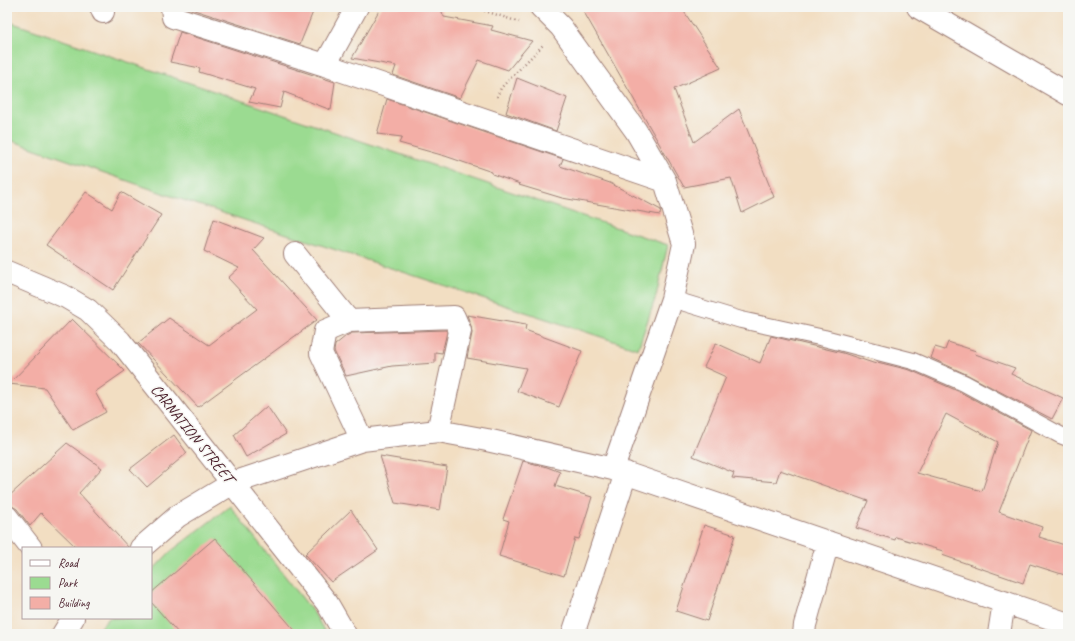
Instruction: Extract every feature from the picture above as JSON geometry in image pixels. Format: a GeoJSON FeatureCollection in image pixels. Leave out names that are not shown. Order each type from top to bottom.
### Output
{"type":"FeatureCollection","features":[{"type":"Feature","properties":{"kind":"street"},"geometry":{"type":"LineString","coordinates":[[172,7],[173,17],[325,65],[665,181]]}},
{"type":"Feature","properties":{"kind":"street"},"geometry":{"type":"LineString","coordinates":[[325,65],[357,7]]}},
{"type":"Feature","properties":{"kind":"street"},"geometry":{"type":"LineString","coordinates":[[541,7],[561,26],[636,131],[665,181],[684,244],[672,300],[620,471],[573,634]]}},
{"type":"Feature","properties":{"kind":"street"},"geometry":{"type":"LineString","coordinates":[[918,7],[1068,94]]}},
{"type":"Feature","properties":{"kind":"street"},"geometry":{"type":"LineString","coordinates":[[295,254],[349,321]]}},
{"type":"Feature","properties":{"kind":"street","name":"CARNATION STREET"},"geometry":{"type":"LineString","coordinates":[[7,272],[66,297],[88,310],[120,341],[327,603],[345,634]]}},
{"type":"Feature","properties":{"kind":"street"},"geometry":{"type":"LineString","coordinates":[[362,440],[321,353],[325,331],[349,321],[454,317],[460,331],[438,430]]}},
{"type":"Feature","properties":{"kind":"street"},"geometry":{"type":"LineString","coordinates":[[142,547],[178,516],[233,483],[362,440],[438,430],[620,471],[1068,624]]}},
{"type":"Feature","properties":{"kind":"street"},"geometry":{"type":"LineString","coordinates":[[7,517],[29,547]]}},
{"type":"Feature","properties":{"kind":"street"},"geometry":{"type":"LineString","coordinates":[[804,634],[805,625],[828,542]]}},
{"type":"Feature","properties":{"kind":"street"},"geometry":{"type":"LineString","coordinates":[[999,634],[1004,602]]}},
{"type":"Feature","properties":{"kind":"street"},"geometry":{"type":"LineString","coordinates":[[63,634],[72,619]]}},
{"type":"Feature","properties":{"kind":"lane"},"geometry":{"type":"LineString","coordinates":[[672,300],[741,320],[824,338],[913,361],[964,383],[1068,438]]}},
{"type":"Feature","properties":{"kind":"path"},"geometry":{"type":"LineString","coordinates":[[487,120],[501,88],[561,26]]}},
{"type":"Feature","properties":{"kind":"green space"},"geometry":{"type":"Polygon","coordinates":[[[7,21],[668,245],[656,296],[638,349],[168,195],[7,139],[7,21]]]}},
{"type":"Feature","properties":{"kind":"green space"},"geometry":{"type":"Polygon","coordinates":[[[230,506],[314,613],[326,634],[95,634],[108,619],[152,619],[152,571],[170,552],[230,506]]]}},
{"type":"Feature","properties":{"kind":"building"},"geometry":{"type":"Polygon","coordinates":[[[188,7],[315,7],[300,44],[188,7]]]}},
{"type":"Feature","properties":{"kind":"building"},"geometry":{"type":"Polygon","coordinates":[[[381,7],[440,7],[444,17],[493,26],[491,30],[532,41],[508,70],[479,60],[460,98],[393,75],[396,66],[352,58],[381,7]]]}},
{"type":"Feature","properties":{"kind":"building"},"geometry":{"type":"Polygon","coordinates":[[[581,7],[681,7],[721,68],[674,89],[694,142],[739,109],[774,197],[742,213],[731,178],[684,187],[581,7]]]}},
{"type":"Feature","properties":{"kind":"building"},"geometry":{"type":"Polygon","coordinates":[[[180,32],[335,82],[331,110],[284,92],[280,108],[249,102],[255,89],[199,72],[200,68],[170,62],[180,32]]]}},
{"type":"Feature","properties":{"kind":"building"},"geometry":{"type":"Polygon","coordinates":[[[517,78],[567,98],[556,131],[506,113],[517,78]]]}},
{"type":"Feature","properties":{"kind":"building"},"geometry":{"type":"Polygon","coordinates":[[[387,99],[563,159],[560,166],[610,183],[661,210],[660,215],[562,198],[519,185],[520,184],[492,174],[492,172],[445,156],[399,143],[402,137],[377,134],[387,99]]]}},
{"type":"Feature","properties":{"kind":"building"},"geometry":{"type":"Polygon","coordinates":[[[86,192],[112,209],[121,192],[161,215],[113,290],[46,245],[86,192]]]}},
{"type":"Feature","properties":{"kind":"building"},"geometry":{"type":"Polygon","coordinates":[[[214,219],[264,238],[253,250],[317,320],[198,407],[138,343],[169,318],[209,345],[257,309],[228,278],[239,268],[204,251],[214,219]]]}},
{"type":"Feature","properties":{"kind":"building"},"geometry":{"type":"Polygon","coordinates":[[[467,315],[526,325],[525,330],[582,351],[559,407],[517,391],[526,368],[467,358],[472,333],[467,315]]]}},
{"type":"Feature","properties":{"kind":"building"},"geometry":{"type":"Polygon","coordinates":[[[72,319],[125,371],[95,392],[106,412],[73,430],[45,388],[9,384],[72,319]]]}},
{"type":"Feature","properties":{"kind":"building"},"geometry":{"type":"Polygon","coordinates":[[[446,330],[447,332],[442,353],[435,352],[435,363],[392,366],[346,376],[334,351],[335,345],[352,333],[446,330]]]}},
{"type":"Feature","properties":{"kind":"building"},"geometry":{"type":"Polygon","coordinates":[[[771,336],[843,353],[876,364],[877,362],[910,370],[960,392],[1031,430],[999,512],[1042,527],[1039,537],[1068,546],[1068,576],[1030,564],[1023,583],[942,555],[943,551],[896,537],[895,540],[856,528],[868,501],[780,470],[776,482],[732,478],[734,473],[693,456],[726,377],[704,367],[716,343],[760,363],[771,336]],[[946,414],[917,473],[982,491],[998,442],[946,414]]]}},
{"type":"Feature","properties":{"kind":"building"},"geometry":{"type":"Polygon","coordinates":[[[948,342],[976,351],[975,354],[1015,368],[1011,374],[1063,398],[1052,419],[968,375],[931,358],[935,347],[945,350],[948,342]]]}},
{"type":"Feature","properties":{"kind":"building"},"geometry":{"type":"Polygon","coordinates":[[[267,406],[286,434],[246,457],[234,435],[267,406]]]}},
{"type":"Feature","properties":{"kind":"building"},"geometry":{"type":"Polygon","coordinates":[[[174,435],[187,453],[147,487],[130,469],[174,435]]]}},
{"type":"Feature","properties":{"kind":"building"},"geometry":{"type":"Polygon","coordinates":[[[67,443],[102,468],[79,493],[128,547],[76,547],[41,513],[30,526],[17,509],[7,505],[7,498],[67,443]]]}},
{"type":"Feature","properties":{"kind":"building"},"geometry":{"type":"Polygon","coordinates":[[[380,456],[447,467],[440,510],[395,503],[380,456]]]}},
{"type":"Feature","properties":{"kind":"building"},"geometry":{"type":"Polygon","coordinates":[[[523,461],[560,472],[555,486],[592,497],[579,539],[575,538],[564,576],[499,556],[509,521],[503,519],[523,461]]]}},
{"type":"Feature","properties":{"kind":"building"},"geometry":{"type":"Polygon","coordinates":[[[351,510],[378,550],[331,582],[305,554],[351,510]]]}},
{"type":"Feature","properties":{"kind":"building"},"geometry":{"type":"Polygon","coordinates":[[[704,525],[735,535],[707,621],[676,611],[704,525]]]}},
{"type":"Feature","properties":{"kind":"building"},"geometry":{"type":"Polygon","coordinates":[[[215,538],[298,634],[179,634],[152,603],[152,592],[215,538]]]}}]}
